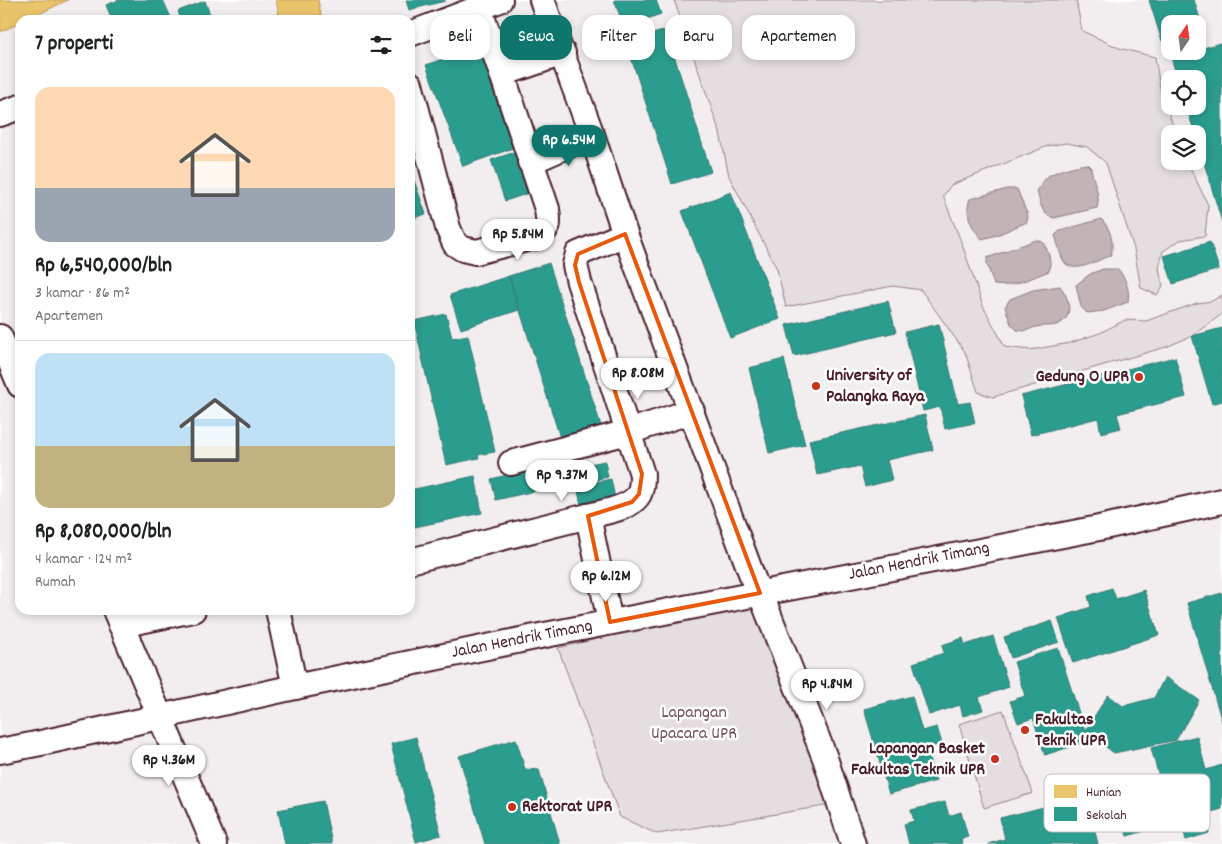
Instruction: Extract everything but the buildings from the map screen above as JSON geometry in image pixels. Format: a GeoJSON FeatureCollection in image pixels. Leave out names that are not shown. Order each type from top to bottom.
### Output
{"type":"FeatureCollection","features":[{"type":"Feature","properties":{"kind":"street"},"geometry":{"type":"LineString","coordinates":[[542,0],[548,15]]}},
{"type":"Feature","properties":{"kind":"street"},"geometry":{"type":"LineString","coordinates":[[415,32],[489,4],[502,74],[546,209],[549,223],[546,230],[538,236],[476,252],[463,249],[455,244],[448,228],[415,103]]}},
{"type":"Feature","properties":{"kind":"street"},"geometry":{"type":"LineString","coordinates":[[502,74],[543,60]]}},
{"type":"Feature","properties":{"kind":"street"},"geometry":{"type":"LineString","coordinates":[[565,60],[626,234],[754,581],[825,758],[854,844]]}},
{"type":"Feature","properties":{"kind":"street"},"geometry":{"type":"LineString","coordinates":[[0,114],[15,109]]}},
{"type":"Feature","properties":{"kind":"street"},"geometry":{"type":"LineString","coordinates":[[530,162],[592,136]]}},
{"type":"Feature","properties":{"kind":"street"},"geometry":{"type":"LineString","coordinates":[[415,560],[588,516],[632,502],[639,494],[642,486],[642,474],[575,265],[578,254],[626,234]]}},
{"type":"Feature","properties":{"kind":"street"},"geometry":{"type":"LineString","coordinates":[[0,337],[15,373]]}},
{"type":"Feature","properties":{"kind":"street"},"geometry":{"type":"LineString","coordinates":[[511,463],[628,432],[692,411]]}},
{"type":"Feature","properties":{"kind":"street","name":"Jalan Hendrik Timang"},"geometry":{"type":"LineString","coordinates":[[0,751],[295,687],[610,622],[1099,528],[1222,501]]}},
{"type":"Feature","properties":{"kind":"street"},"geometry":{"type":"LineString","coordinates":[[588,516],[610,622]]}},
{"type":"Feature","properties":{"kind":"street"},"geometry":{"type":"LineString","coordinates":[[138,615],[118,617],[214,844]]}},
{"type":"Feature","properties":{"kind":"street"},"geometry":{"type":"LineString","coordinates":[[279,615],[295,687]]}},
{"type":"Feature","properties":{"kind":"highlighted area"},"geometry":{"type":"Polygon","coordinates":[[[625,234],[760,593],[610,622],[588,516],[632,502],[639,494],[642,474],[575,265],[578,254],[625,234]]]}},
{"type":"Feature","properties":{"kind":"shaded area","name":"University of Palangka Raya"},"geometry":{"type":"Polygon","coordinates":[[[0,0],[1222,0],[1222,844],[0,844],[0,0]]]}},
{"type":"Feature","properties":{"kind":"shaded area"},"geometry":{"type":"Polygon","coordinates":[[[1087,164],[1091,168],[1097,193],[1097,208],[1054,218],[1046,214],[1037,191],[1044,180],[1060,171],[1087,164]]]}},
{"type":"Feature","properties":{"kind":"shaded area"},"geometry":{"type":"Polygon","coordinates":[[[1007,189],[1017,189],[1028,216],[1027,222],[997,235],[982,239],[970,220],[968,205],[970,199],[1007,189]]]}},
{"type":"Feature","properties":{"kind":"shaded area"},"geometry":{"type":"Polygon","coordinates":[[[1101,219],[1111,236],[1111,255],[1082,267],[1070,267],[1064,261],[1055,235],[1060,231],[1101,219]]]}},
{"type":"Feature","properties":{"kind":"shaded area"},"geometry":{"type":"Polygon","coordinates":[[[1036,240],[1043,242],[1046,249],[1050,259],[1049,271],[1008,285],[994,285],[987,264],[987,258],[1036,240]]]}},
{"type":"Feature","properties":{"kind":"shaded area"},"geometry":{"type":"Polygon","coordinates":[[[1103,269],[1118,269],[1127,284],[1128,302],[1104,311],[1087,313],[1081,307],[1076,285],[1090,274],[1103,269]]]}},
{"type":"Feature","properties":{"kind":"shaded area"},"geometry":{"type":"Polygon","coordinates":[[[1060,286],[1069,308],[1066,318],[1062,322],[1056,325],[1038,326],[1023,331],[1017,330],[1011,324],[1005,307],[1010,299],[1033,290],[1060,286]]]}},
{"type":"Feature","properties":{"kind":"green space"},"geometry":{"type":"Polygon","coordinates":[[[674,0],[1076,0],[1082,31],[1119,48],[1155,57],[1161,91],[1161,115],[1169,115],[1173,125],[1161,125],[1161,170],[1191,170],[1208,205],[1205,236],[1180,240],[1163,251],[1159,268],[1163,286],[1157,295],[1141,288],[1134,249],[1106,163],[1087,147],[1066,143],[1048,146],[951,185],[943,196],[983,306],[1005,347],[1030,350],[1070,343],[1100,333],[1125,320],[1146,321],[1197,303],[1212,301],[1222,295],[1222,314],[1192,336],[1166,347],[993,397],[978,392],[965,352],[921,290],[893,286],[786,307],[777,269],[729,176],[720,133],[695,60],[732,60],[732,15],[679,15],[674,0]]]}},
{"type":"Feature","properties":{"kind":"green space","name":"Lapangan Upacara UPR"},"geometry":{"type":"Polygon","coordinates":[[[760,601],[830,805],[657,834],[620,817],[558,648],[760,601]]]}},
{"type":"Feature","properties":{"kind":"green space","name":"Lapangan Basket Fakultas Teknik UPR"},"geometry":{"type":"Polygon","coordinates":[[[1003,710],[1033,793],[984,808],[959,724],[1003,710]]]}},
{"type":"Feature","properties":{"kind":"place","name":"Gedung O UPR"},"geometry":{"type":"Point","coordinates":[1139,377]}},
{"type":"Feature","properties":{"kind":"place","name":"University of Palangka Raya"},"geometry":{"type":"Point","coordinates":[816,386]}},
{"type":"Feature","properties":{"kind":"place","name":"Fakultas Teknik UPR"},"geometry":{"type":"Point","coordinates":[1025,730]}},
{"type":"Feature","properties":{"kind":"place","name":"Lapangan Basket Fakultas Teknik UPR"},"geometry":{"type":"Point","coordinates":[995,759]}},
{"type":"Feature","properties":{"kind":"place","name":"Rektorat UPR"},"geometry":{"type":"Point","coordinates":[512,807]}}]}
